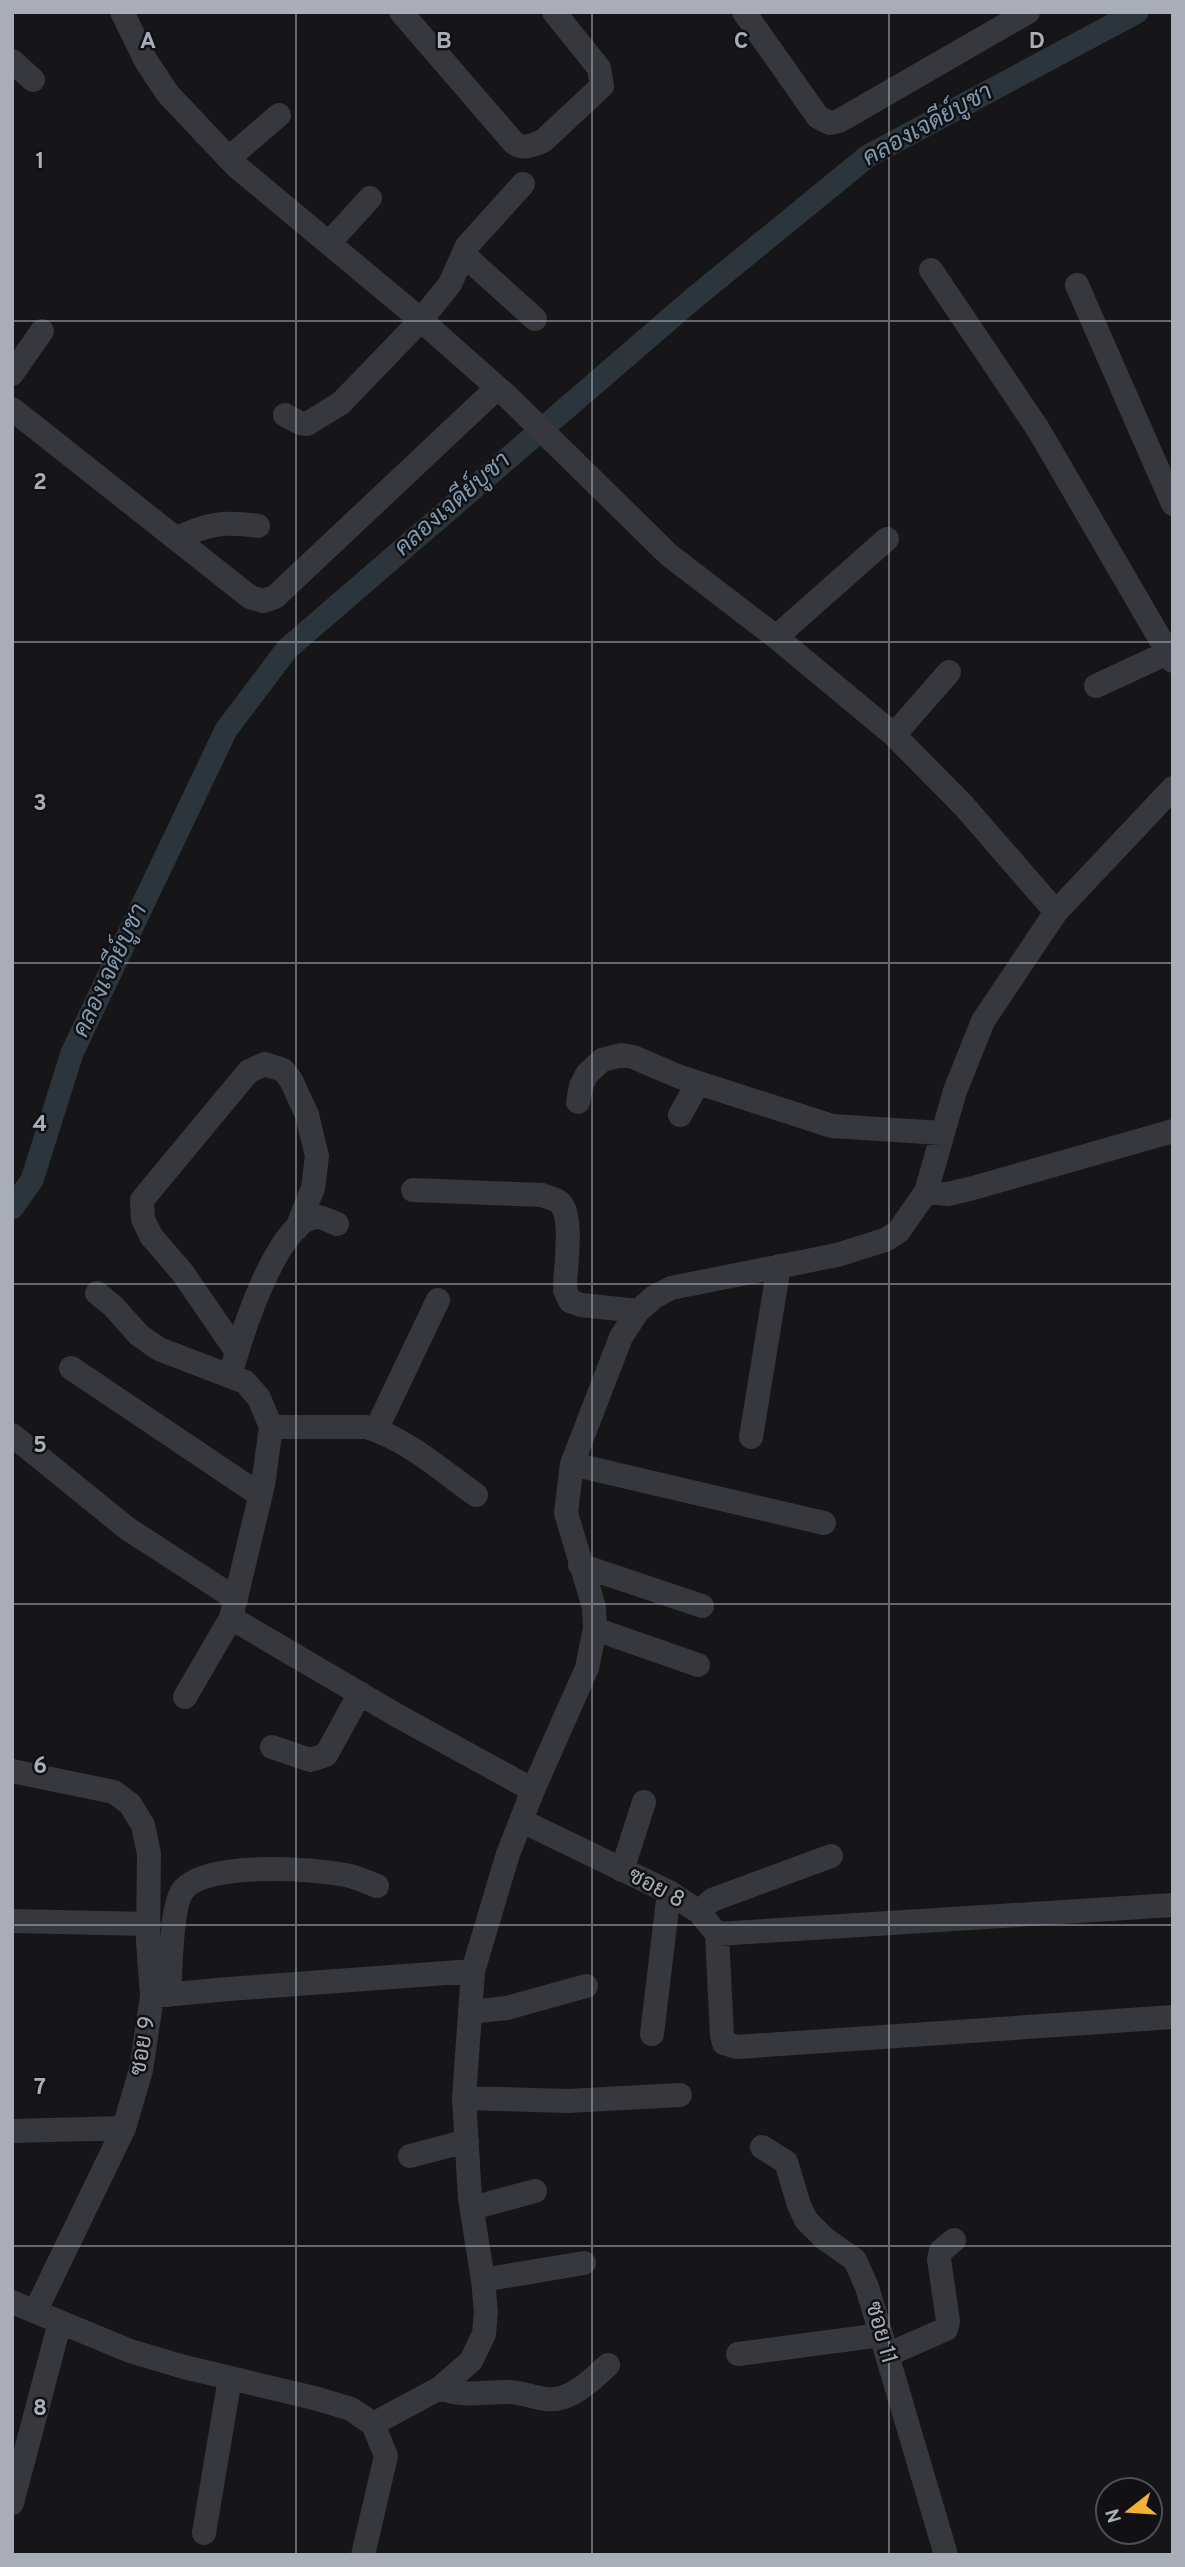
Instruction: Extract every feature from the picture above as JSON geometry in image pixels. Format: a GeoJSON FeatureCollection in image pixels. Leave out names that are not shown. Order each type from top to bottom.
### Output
{"type":"FeatureCollection","features":[{"type":"Feature","properties":{"kind":"street"},"geometry":{"type":"LineString","coordinates":[[122,12],[146,61],[168,94],[229,158],[502,392],[669,555],[776,637],[894,735],[964,806],[1056,912]]}},
{"type":"Feature","properties":{"kind":"street"},"geometry":{"type":"LineString","coordinates":[[401,12],[518,146],[531,146],[543,141],[602,86],[599,68],[554,12]]}},
{"type":"Feature","properties":{"kind":"street"},"geometry":{"type":"LineString","coordinates":[[744,12],[818,117],[830,123],[839,121],[1028,12]]}},
{"type":"Feature","properties":{"kind":"street"},"geometry":{"type":"LineString","coordinates":[[12,61],[33,80]]}},
{"type":"Feature","properties":{"kind":"street"},"geometry":{"type":"LineString","coordinates":[[229,158],[279,115]]}},
{"type":"Feature","properties":{"kind":"street"},"geometry":{"type":"LineString","coordinates":[[285,415],[307,424],[341,403],[421,320],[450,284],[478,232],[523,184]]}},
{"type":"Feature","properties":{"kind":"street"},"geometry":{"type":"LineString","coordinates":[[329,243],[370,198]]}},
{"type":"Feature","properties":{"kind":"street"},"geometry":{"type":"LineString","coordinates":[[464,255],[535,319]]}},
{"type":"Feature","properties":{"kind":"street"},"geometry":{"type":"LineString","coordinates":[[931,270],[1038,429],[1170,657],[1096,686]]}},
{"type":"Feature","properties":{"kind":"street"},"geometry":{"type":"LineString","coordinates":[[1077,285],[1173,504]]}},
{"type":"Feature","properties":{"kind":"street"},"geometry":{"type":"LineString","coordinates":[[12,374],[42,331]]}},
{"type":"Feature","properties":{"kind":"street"},"geometry":{"type":"LineString","coordinates":[[12,409],[250,597],[264,601],[275,597],[502,392]]}},
{"type":"Feature","properties":{"kind":"street"},"geometry":{"type":"LineString","coordinates":[[177,538],[206,525],[228,522],[258,526]]}},
{"type":"Feature","properties":{"kind":"street"},"geometry":{"type":"LineString","coordinates":[[776,637],[887,539]]}},
{"type":"Feature","properties":{"kind":"street"},"geometry":{"type":"LineString","coordinates":[[894,735],[949,671]]}},
{"type":"Feature","properties":{"kind":"street"},"geometry":{"type":"LineString","coordinates":[[373,2424],[440,2389],[471,2361],[484,2334],[486,2312],[472,2208],[464,2098],[473,1971],[508,1854],[587,1668],[595,1629],[594,1607],[566,1513],[572,1464],[621,1337],[638,1311],[654,1297],[671,1288],[837,1255],[885,1240],[898,1232],[926,1192],[955,1091],[983,1021],[1056,912],[1171,798]]}},
{"type":"Feature","properties":{"kind":"street"},"geometry":{"type":"LineString","coordinates":[[578,1102],[580,1086],[587,1074],[602,1060],[622,1055],[698,1083],[832,1126],[942,1133]]}},
{"type":"Feature","properties":{"kind":"street"},"geometry":{"type":"LineString","coordinates":[[230,1376],[260,1287],[275,1258],[297,1228],[313,1188],[317,1156],[307,1115],[291,1080],[283,1070],[265,1064],[249,1071],[142,1200],[144,1219],[151,1236],[181,1272],[237,1352]]}},
{"type":"Feature","properties":{"kind":"street"},"geometry":{"type":"LineString","coordinates":[[681,1115],[698,1083]]}},
{"type":"Feature","properties":{"kind":"street"},"geometry":{"type":"LineString","coordinates":[[926,1192],[948,1194],[973,1188],[1173,1131]]}},
{"type":"Feature","properties":{"kind":"street"},"geometry":{"type":"LineString","coordinates":[[413,1190],[542,1195],[557,1200],[566,1216],[565,1290],[570,1301],[581,1305],[638,1311]]}},
{"type":"Feature","properties":{"kind":"street"},"geometry":{"type":"LineString","coordinates":[[297,1228],[318,1217],[337,1224]]}},
{"type":"Feature","properties":{"kind":"street"},"geometry":{"type":"LineString","coordinates":[[751,1437],[779,1266]]}},
{"type":"Feature","properties":{"kind":"street"},"geometry":{"type":"LineString","coordinates":[[97,1293],[113,1306],[139,1335],[159,1349],[245,1382],[259,1398],[271,1427],[260,1495],[234,1608],[185,1697]]}},
{"type":"Feature","properties":{"kind":"street"},"geometry":{"type":"LineString","coordinates":[[376,1430],[438,1300]]}},
{"type":"Feature","properties":{"kind":"street"},"geometry":{"type":"LineString","coordinates":[[71,1368],[260,1495]]}},
{"type":"Feature","properties":{"kind":"street"},"geometry":{"type":"LineString","coordinates":[[271,1427],[366,1427],[376,1430],[398,1439],[476,1495]]}},
{"type":"Feature","properties":{"kind":"street"},"geometry":{"type":"LineString","coordinates":[[12,1435],[128,1529],[234,1608],[360,1693],[533,1790]]}},
{"type":"Feature","properties":{"kind":"street"},"geometry":{"type":"LineString","coordinates":[[572,1464],[824,1523]]}},
{"type":"Feature","properties":{"kind":"street"},"geometry":{"type":"LineString","coordinates":[[580,1565],[702,1606]]}},
{"type":"Feature","properties":{"kind":"street"},"geometry":{"type":"LineString","coordinates":[[595,1629],[698,1665]]}},
{"type":"Feature","properties":{"kind":"street"},"geometry":{"type":"LineString","coordinates":[[272,1747],[310,1760],[326,1755],[360,1693]]}},
{"type":"Feature","properties":{"kind":"street"},"geometry":{"type":"LineString","coordinates":[[12,1771],[114,1792],[130,1804],[143,1825],[149,1854],[148,1950],[161,1996]]}},
{"type":"Feature","properties":{"kind":"street"},"geometry":{"type":"LineString","coordinates":[[622,1871],[644,1802]]}},
{"type":"Feature","properties":{"kind":"street","name":"ซอย 8"},"geometry":{"type":"LineString","coordinates":[[522,1821],[669,1892],[699,1912],[712,1900],[831,1856]]}},
{"type":"Feature","properties":{"kind":"street"},"geometry":{"type":"LineString","coordinates":[[161,1996],[174,1914],[182,1891],[195,1881],[239,1870],[277,1868],[349,1876],[377,1886]]}},
{"type":"Feature","properties":{"kind":"street"},"geometry":{"type":"LineString","coordinates":[[652,2034],[669,1892]]}},
{"type":"Feature","properties":{"kind":"street"},"geometry":{"type":"LineString","coordinates":[[717,1934],[1173,1905]]}},
{"type":"Feature","properties":{"kind":"street"},"geometry":{"type":"LineString","coordinates":[[699,1912],[717,1934],[724,2043],[737,2047],[1173,2017]]}},
{"type":"Feature","properties":{"kind":"street"},"geometry":{"type":"LineString","coordinates":[[12,1920],[149,1924]]}},
{"type":"Feature","properties":{"kind":"street","name":"ซอย 9"},"geometry":{"type":"LineString","coordinates":[[36,2310],[124,2128],[161,1996],[473,1971]]}},
{"type":"Feature","properties":{"kind":"street"},"geometry":{"type":"LineString","coordinates":[[470,2012],[507,2008],[586,1986]]}},
{"type":"Feature","properties":{"kind":"street"},"geometry":{"type":"LineString","coordinates":[[464,2098],[568,2101],[680,2095]]}},
{"type":"Feature","properties":{"kind":"street"},"geometry":{"type":"LineString","coordinates":[[12,2131],[124,2128]]}},
{"type":"Feature","properties":{"kind":"street"},"geometry":{"type":"LineString","coordinates":[[410,2155],[467,2141]]}},
{"type":"Feature","properties":{"kind":"street","name":"ซอย 11"},"geometry":{"type":"LineString","coordinates":[[762,2147],[786,2162],[806,2220],[824,2238],[855,2260],[867,2287],[946,2555]]}},
{"type":"Feature","properties":{"kind":"street"},"geometry":{"type":"LineString","coordinates":[[472,2208],[535,2191]]}},
{"type":"Feature","properties":{"kind":"street"},"geometry":{"type":"LineString","coordinates":[[738,2354],[884,2345],[946,2329],[948,2321],[939,2259],[941,2251],[954,2240]]}},
{"type":"Feature","properties":{"kind":"street"},"geometry":{"type":"LineString","coordinates":[[483,2280],[584,2263]]}},
{"type":"Feature","properties":{"kind":"street"},"geometry":{"type":"LineString","coordinates":[[12,2302],[130,2351],[351,2409],[373,2424],[386,2456],[363,2555]]}},
{"type":"Feature","properties":{"kind":"street"},"geometry":{"type":"LineString","coordinates":[[12,2503],[18,2461],[60,2322]]}},
{"type":"Feature","properties":{"kind":"street"},"geometry":{"type":"LineString","coordinates":[[440,2389],[467,2395],[510,2392],[553,2400],[577,2390],[608,2365]]}},
{"type":"Feature","properties":{"kind":"street"},"geometry":{"type":"LineString","coordinates":[[204,2533],[230,2378]]}},
{"type":"Feature","properties":{"kind":"waterway","name":"คลองเจดีย์บูชา"},"geometry":{"type":"LineString","coordinates":[[12,1208],[32,1180],[72,1053],[226,730],[287,649],[694,298],[868,156],[1137,12]]}}]}
